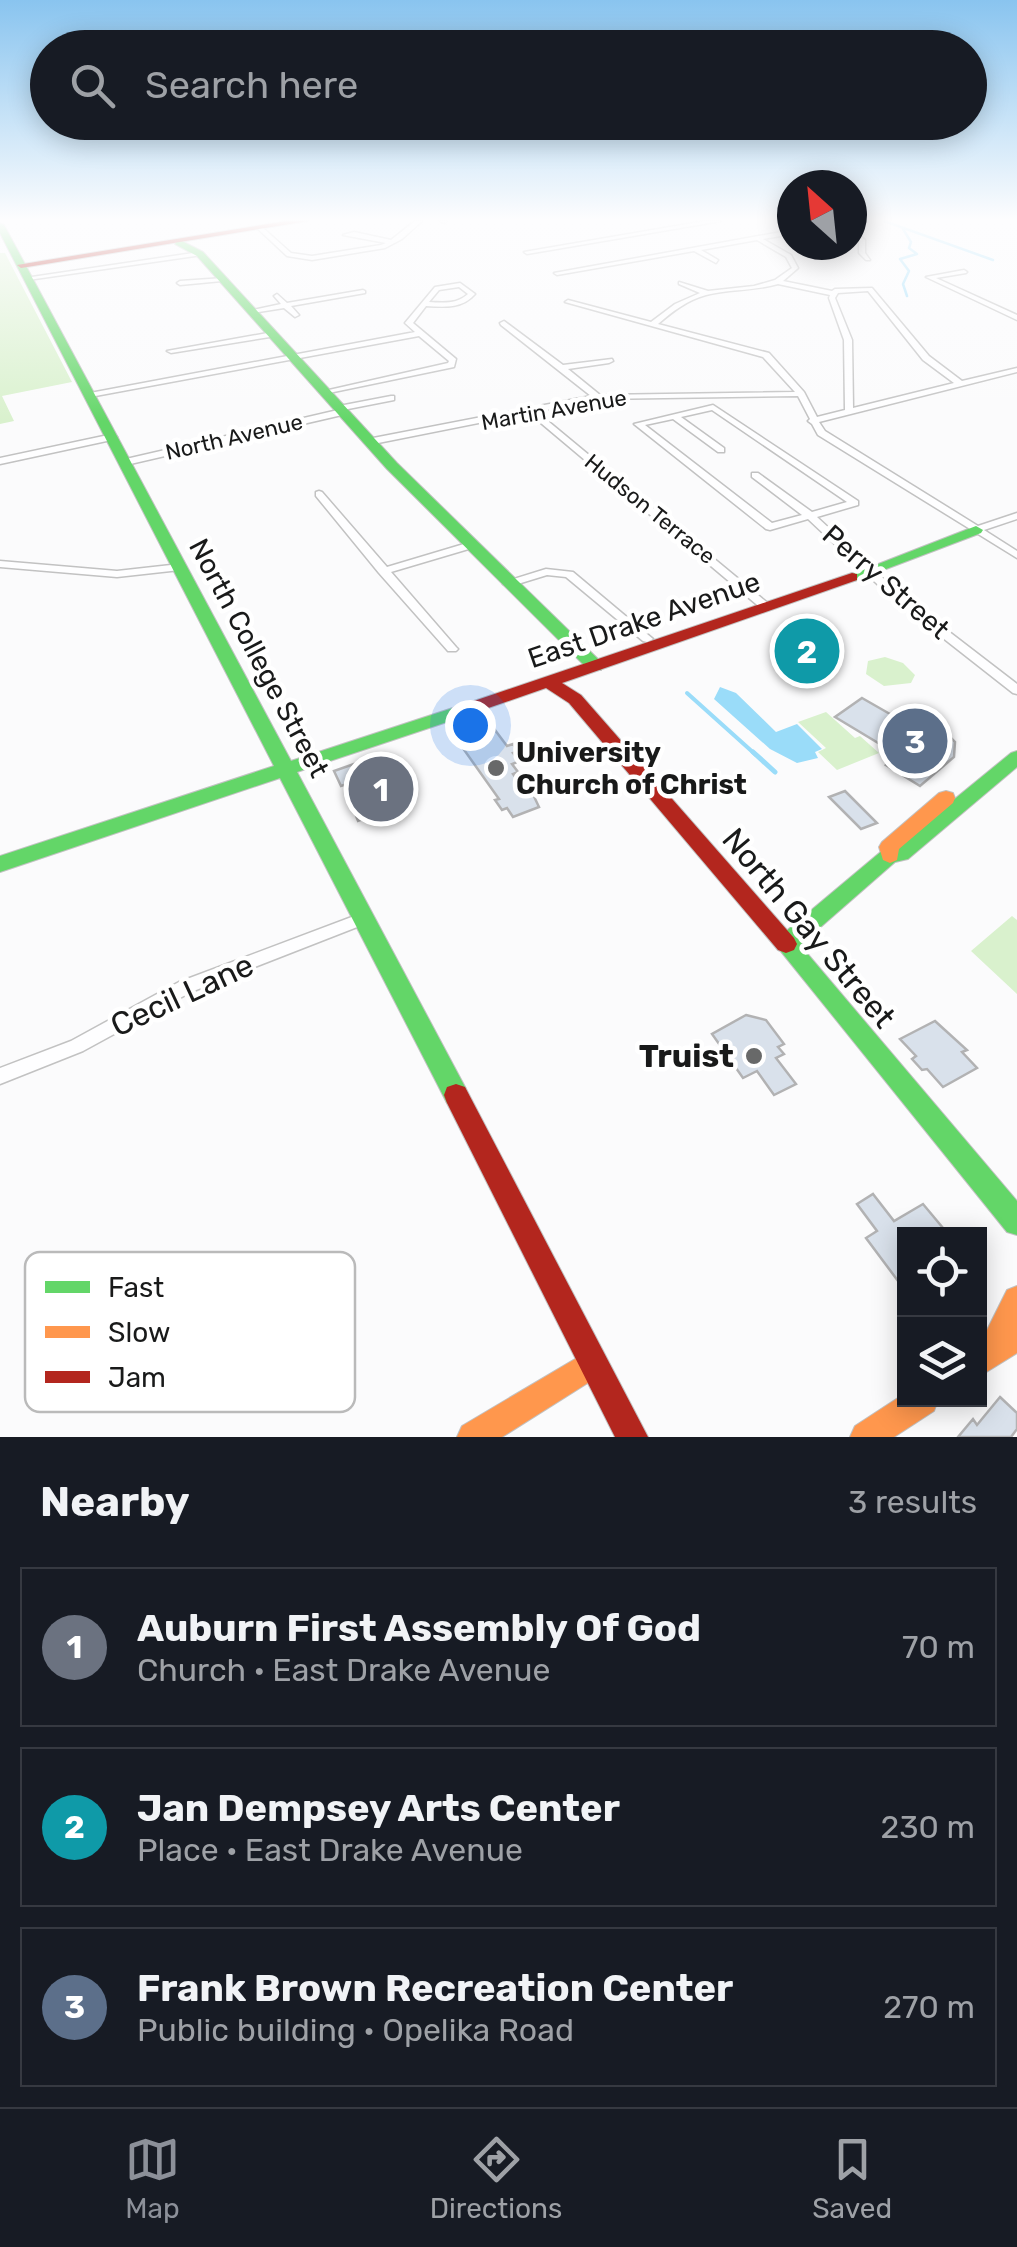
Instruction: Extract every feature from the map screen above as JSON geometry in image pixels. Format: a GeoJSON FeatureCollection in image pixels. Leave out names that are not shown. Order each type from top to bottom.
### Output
{"type":"FeatureCollection","features":[{"type":"Feature","properties":{"kind":"street","name":"North College Street"},"geometry":{"type":"LineString","coordinates":[[31,288],[365,918],[632,1437]]}},
{"type":"Feature","properties":{"kind":"street"},"geometry":{"type":"LineString","coordinates":[[231,288],[368,442],[592,668],[576,699]]}},
{"type":"Feature","properties":{"kind":"street"},"geometry":{"type":"LineString","coordinates":[[324,392],[453,363],[409,323],[441,288]]}},
{"type":"Feature","properties":{"kind":"street"},"geometry":{"type":"LineString","coordinates":[[424,304],[467,300],[472,294],[468,288]]}},
{"type":"Feature","properties":{"kind":"street"},"geometry":{"type":"LineString","coordinates":[[696,288],[707,292]]}},
{"type":"Feature","properties":{"kind":"street"},"geometry":{"type":"LineString","coordinates":[[653,324],[684,302],[707,292],[735,288]]}},
{"type":"Feature","properties":{"kind":"street"},"geometry":{"type":"LineString","coordinates":[[807,288],[831,293],[870,290],[926,358],[960,384]]}},
{"type":"Feature","properties":{"kind":"street"},"geometry":{"type":"LineString","coordinates":[[951,288],[1017,318]]}},
{"type":"Feature","properties":{"kind":"street"},"geometry":{"type":"LineString","coordinates":[[252,311],[365,292]]}},
{"type":"Feature","properties":{"kind":"street"},"geometry":{"type":"LineString","coordinates":[[831,293],[848,340],[849,411]]}},
{"type":"Feature","properties":{"kind":"street"},"geometry":{"type":"LineString","coordinates":[[277,296],[295,315]]}},
{"type":"Feature","properties":{"kind":"street"},"geometry":{"type":"LineString","coordinates":[[568,302],[764,355],[785,372],[802,394],[812,421],[832,440],[1017,555]]}},
{"type":"Feature","properties":{"kind":"street"},"geometry":{"type":"LineString","coordinates":[[504,323],[598,397]]}},
{"type":"Feature","properties":{"kind":"street"},"geometry":{"type":"LineString","coordinates":[[90,395],[421,333]]}},
{"type":"Feature","properties":{"kind":"street"},"geometry":{"type":"LineString","coordinates":[[170,351],[273,334]]}},
{"type":"Feature","properties":{"kind":"street"},"geometry":{"type":"LineString","coordinates":[[561,368],[609,361]]}},
{"type":"Feature","properties":{"kind":"street"},"geometry":{"type":"LineString","coordinates":[[812,421],[1017,370]]}},
{"type":"Feature","properties":{"kind":"street"},"geometry":{"type":"LineString","coordinates":[[712,394],[713,407]]}},
{"type":"Feature","properties":{"kind":"street","name":"Martin Avenue"},"geometry":{"type":"LineString","coordinates":[[368,442],[598,397],[802,394]]}},
{"type":"Feature","properties":{"kind":"street","name":"North Avenue"},"geometry":{"type":"LineString","coordinates":[[126,462],[392,398]]}},
{"type":"Feature","properties":{"kind":"street"},"geometry":{"type":"LineString","coordinates":[[713,407],[855,503],[770,527],[638,424],[713,407]]}},
{"type":"Feature","properties":{"kind":"street","name":"Hudson Terrace"},"geometry":{"type":"LineString","coordinates":[[532,412],[766,608]]}},
{"type":"Feature","properties":{"kind":"street"},"geometry":{"type":"LineString","coordinates":[[674,416],[721,450]]}},
{"type":"Feature","properties":{"kind":"street"},"geometry":{"type":"LineString","coordinates":[[0,461],[113,437]]}},
{"type":"Feature","properties":{"kind":"street","name":"Perry Street"},"geometry":{"type":"LineString","coordinates":[[755,475],[809,516],[868,572],[1017,690]]}},
{"type":"Feature","properties":{"kind":"street"},"geometry":{"type":"LineString","coordinates":[[320,494],[452,649]]}},
{"type":"Feature","properties":{"kind":"street","name":"East Drake Avenue"},"geometry":{"type":"LineString","coordinates":[[0,864],[592,668],[1017,516]]}},
{"type":"Feature","properties":{"kind":"street"},"geometry":{"type":"LineString","coordinates":[[383,571],[468,546]]}},
{"type":"Feature","properties":{"kind":"street"},"geometry":{"type":"LineString","coordinates":[[0,564],[118,574],[180,567]]}},
{"type":"Feature","properties":{"kind":"street"},"geometry":{"type":"LineString","coordinates":[[508,584],[546,572],[569,574],[647,638]]}},
{"type":"Feature","properties":{"kind":"street","name":"North Gay Street"},"geometry":{"type":"LineString","coordinates":[[549,682],[576,699],[1014,1219]]}},
{"type":"Feature","properties":{"kind":"street"},"geometry":{"type":"LineString","coordinates":[[890,856],[889,847],[1017,739]]}},
{"type":"Feature","properties":{"kind":"street"},"geometry":{"type":"LineString","coordinates":[[786,944],[1017,757]]}},
{"type":"Feature","properties":{"kind":"street","name":"Cecil Lane"},"geometry":{"type":"LineString","coordinates":[[0,1076],[77,1046],[185,987],[365,918]]}},
{"type":"Feature","properties":{"kind":"street"},"geometry":{"type":"LineString","coordinates":[[1014,1219],[1017,1236]]}},
{"type":"Feature","properties":{"kind":"street"},"geometry":{"type":"LineString","coordinates":[[987,1355],[1017,1300]]}},
{"type":"Feature","properties":{"kind":"street"},"geometry":{"type":"LineString","coordinates":[[987,1356],[1017,1336]]}},
{"type":"Feature","properties":{"kind":"street"},"geometry":{"type":"LineString","coordinates":[[473,1437],[592,1364]]}},
{"type":"Feature","properties":{"kind":"street"},"geometry":{"type":"LineString","coordinates":[[866,1437],[912,1407]]}},
{"type":"Feature","properties":{"kind":"green space"},"geometry":{"type":"Polygon","coordinates":[[[0,288],[23,288],[72,382],[2,396],[14,421],[0,424],[0,288]]]}},
{"type":"Feature","properties":{"kind":"green space"},"geometry":{"type":"Polygon","coordinates":[[[885,657],[903,663],[915,675],[911,683],[884,686],[866,674],[868,661],[885,657]]]}},
{"type":"Feature","properties":{"kind":"green space"},"geometry":{"type":"Polygon","coordinates":[[[826,712],[879,753],[837,770],[818,752],[826,748],[798,722],[826,712]]]}},
{"type":"Feature","properties":{"kind":"green space"},"geometry":{"type":"Polygon","coordinates":[[[1012,916],[1017,920],[1017,994],[971,951],[1012,916]]]}},
{"type":"Feature","properties":{"kind":"water"},"geometry":{"type":"Polygon","coordinates":[[[720,687],[736,693],[776,732],[797,724],[822,749],[815,752],[818,758],[797,763],[770,749],[714,699],[720,687]]]}},
{"type":"Feature","properties":{"kind":"building"},"geometry":{"type":"Polygon","coordinates":[[[784,636],[834,645],[833,656],[837,661],[830,663],[829,674],[778,665],[784,636]]]}},
{"type":"Feature","properties":{"kind":"building"},"geometry":{"type":"Polygon","coordinates":[[[862,698],[918,730],[925,725],[942,729],[955,742],[954,757],[920,786],[886,765],[898,755],[835,717],[862,698]]]}},
{"type":"Feature","properties":{"kind":"building","name":"University Church of Christ"},"geometry":{"type":"Polygon","coordinates":[[[486,718],[507,746],[513,744],[518,751],[513,753],[520,761],[512,764],[518,772],[513,774],[525,790],[530,788],[539,807],[513,817],[507,808],[502,810],[495,800],[499,799],[450,730],[486,718]]]}},
{"type":"Feature","properties":{"kind":"building"},"geometry":{"type":"Polygon","coordinates":[[[368,759],[383,780],[372,784],[366,778],[341,786],[334,771],[368,759]]]}},
{"type":"Feature","properties":{"kind":"building"},"geometry":{"type":"Polygon","coordinates":[[[845,791],[877,823],[861,829],[829,797],[845,791]]]}},
{"type":"Feature","properties":{"kind":"building"},"geometry":{"type":"Polygon","coordinates":[[[396,793],[403,804],[358,821],[353,808],[396,793]]]}},
{"type":"Feature","properties":{"kind":"building","name":"Truist"},"geometry":{"type":"Polygon","coordinates":[[[746,1015],[766,1020],[784,1044],[778,1047],[784,1054],[776,1058],[796,1084],[774,1095],[757,1071],[743,1078],[712,1034],[746,1015]]]}},
{"type":"Feature","properties":{"kind":"building"},"geometry":{"type":"Polygon","coordinates":[[[935,1021],[967,1050],[962,1052],[977,1068],[943,1087],[912,1059],[916,1056],[900,1039],[935,1021]]]}},
{"type":"Feature","properties":{"kind":"building"},"geometry":{"type":"Polygon","coordinates":[[[873,1194],[894,1221],[923,1204],[942,1227],[897,1227],[897,1280],[866,1238],[877,1231],[857,1204],[873,1194]]]}},
{"type":"Feature","properties":{"kind":"building"},"geometry":{"type":"Polygon","coordinates":[[[1000,1397],[1017,1413],[1017,1429],[1011,1437],[958,1437],[973,1419],[977,1425],[1000,1397]]]}},
{"type":"Feature","properties":{"kind":"waterway"},"geometry":{"type":"LineString","coordinates":[[904,288],[907,296]]}},
{"type":"Feature","properties":{"kind":"waterway"},"geometry":{"type":"LineString","coordinates":[[687,693],[756,755]]}},
{"type":"Feature","properties":{"kind":"waterway"},"geometry":{"type":"LineString","coordinates":[[753,752],[775,772]]}},
{"type":"Feature","properties":{"kind":"traffic: fast"},"geometry":{"type":"LineString","coordinates":[[33,288],[456,1095]]}},
{"type":"Feature","properties":{"kind":"traffic: fast"},"geometry":{"type":"LineString","coordinates":[[231,288],[392,466],[595,666]]}},
{"type":"Feature","properties":{"kind":"traffic: fast"},"geometry":{"type":"LineString","coordinates":[[852,577],[976,530]]}},
{"type":"Feature","properties":{"kind":"traffic: fast"},"geometry":{"type":"LineString","coordinates":[[0,864],[468,709]]}},
{"type":"Feature","properties":{"kind":"traffic: fast"},"geometry":{"type":"LineString","coordinates":[[1017,757],[901,854],[890,855],[786,944],[1017,1222]]}},
{"type":"Feature","properties":{"kind":"traffic: slow"},"geometry":{"type":"LineString","coordinates":[[890,855],[889,847],[946,798]]}},
{"type":"Feature","properties":{"kind":"traffic: slow"},"geometry":{"type":"LineString","coordinates":[[993,1353],[1017,1300]]}},
{"type":"Feature","properties":{"kind":"traffic: slow"},"geometry":{"type":"LineString","coordinates":[[987,1356],[1017,1336]]}},
{"type":"Feature","properties":{"kind":"traffic: slow"},"geometry":{"type":"LineString","coordinates":[[473,1437],[592,1364]]}},
{"type":"Feature","properties":{"kind":"traffic: slow"},"geometry":{"type":"LineString","coordinates":[[866,1437],[912,1407]]}},
{"type":"Feature","properties":{"kind":"traffic: jam"},"geometry":{"type":"LineString","coordinates":[[468,709],[852,577]]}},
{"type":"Feature","properties":{"kind":"traffic: jam"},"geometry":{"type":"LineString","coordinates":[[549,682],[575,699],[786,944]]}},
{"type":"Feature","properties":{"kind":"traffic: jam"},"geometry":{"type":"LineString","coordinates":[[456,1095],[632,1437]]}},
{"type":"Feature","properties":{"kind":"place","name":"Jan Dempsey Arts Center"},"geometry":{"type":"Point","coordinates":[807,651]}},
{"type":"Feature","properties":{"kind":"place","name":"Frank Brown Recreation Center"},"geometry":{"type":"Point","coordinates":[915,741]}},
{"type":"Feature","properties":{"kind":"place","name":"University Church of Christ"},"geometry":{"type":"Point","coordinates":[496,768]}},
{"type":"Feature","properties":{"kind":"place","name":"Auburn First Assembly Of God"},"geometry":{"type":"Point","coordinates":[381,789]}},
{"type":"Feature","properties":{"kind":"place","name":"Truist"},"geometry":{"type":"Point","coordinates":[754,1056]}}]}
